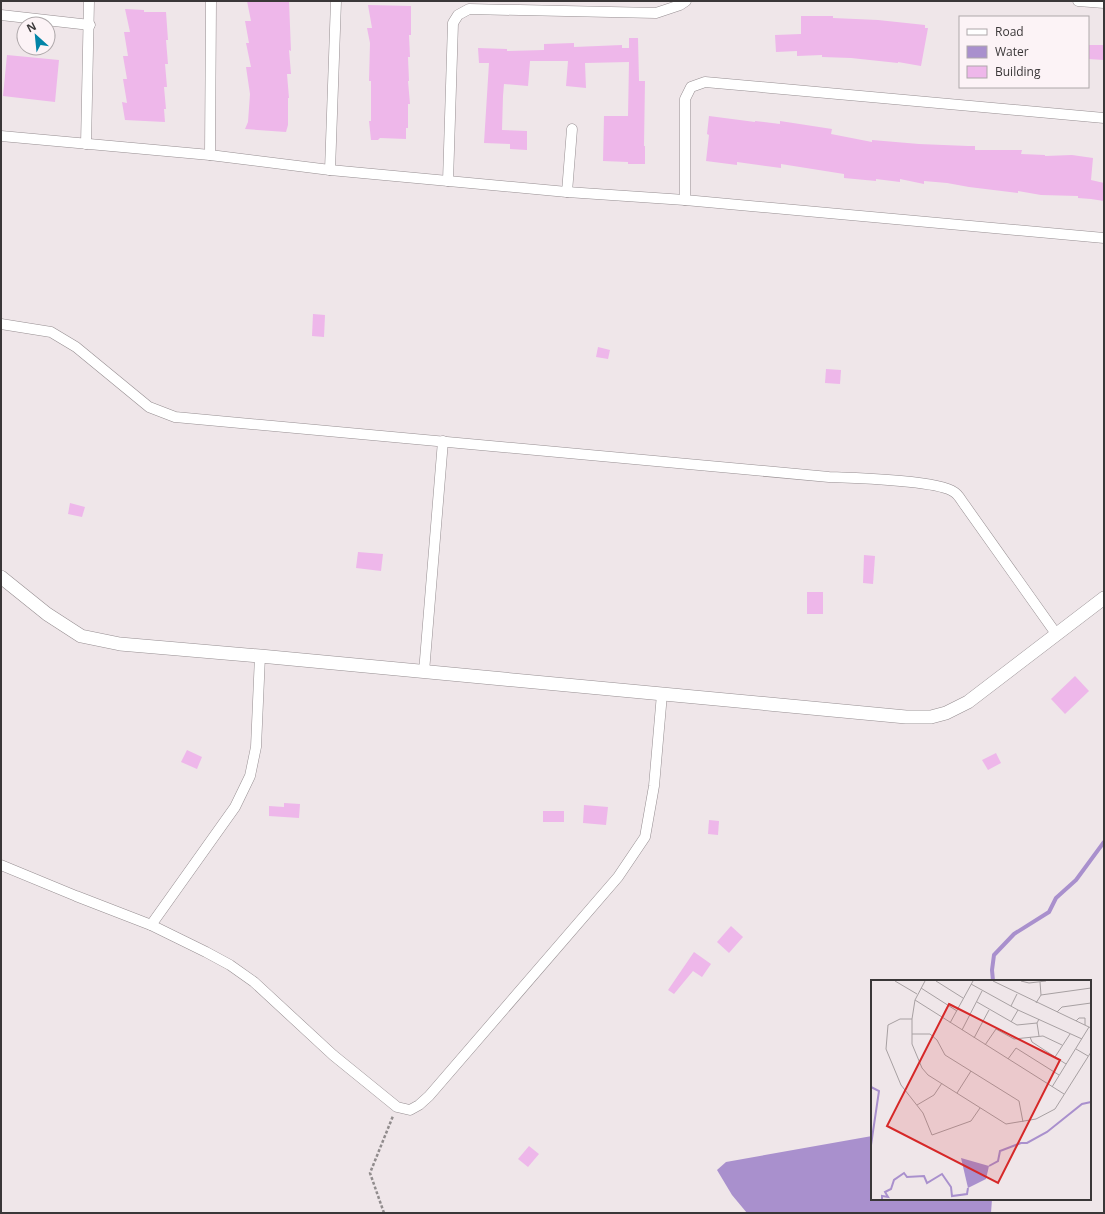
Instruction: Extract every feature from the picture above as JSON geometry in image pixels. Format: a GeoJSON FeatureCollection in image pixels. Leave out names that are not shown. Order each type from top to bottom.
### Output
{"type":"FeatureCollection","features":[{"type":"Feature","properties":{"kind":"street"},"geometry":{"type":"LineString","coordinates":[[86,144],[90,25],[89,1]]}},
{"type":"Feature","properties":{"kind":"street"},"geometry":{"type":"LineString","coordinates":[[210,155],[211,1]]}},
{"type":"Feature","properties":{"kind":"street"},"geometry":{"type":"LineString","coordinates":[[330,170],[336,1]]}},
{"type":"Feature","properties":{"kind":"street"},"geometry":{"type":"LineString","coordinates":[[448,181],[453,23],[458,15],[469,9],[656,13],[680,5],[686,1]]}},
{"type":"Feature","properties":{"kind":"street"},"geometry":{"type":"LineString","coordinates":[[1078,1],[1104,3]]}},
{"type":"Feature","properties":{"kind":"street"},"geometry":{"type":"LineString","coordinates":[[1,15],[90,25]]}},
{"type":"Feature","properties":{"kind":"street"},"geometry":{"type":"LineString","coordinates":[[685,200],[685,99],[691,87],[704,82],[1104,118]]}},
{"type":"Feature","properties":{"kind":"street"},"geometry":{"type":"LineString","coordinates":[[567,192],[572,129]]}},
{"type":"Feature","properties":{"kind":"street"},"geometry":{"type":"LineString","coordinates":[[1,136],[210,155],[330,170],[448,181],[567,192],[685,200],[1104,238]]}},
{"type":"Feature","properties":{"kind":"street"},"geometry":{"type":"LineString","coordinates":[[1,324],[51,332],[76,347],[149,407],[175,417],[821,476],[898,481],[942,487],[954,492],[964,504],[1056,635]]}},
{"type":"Feature","properties":{"kind":"street"},"geometry":{"type":"LineString","coordinates":[[424,672],[443,441]]}},
{"type":"Feature","properties":{"kind":"street"},"geometry":{"type":"LineString","coordinates":[[1,577],[48,614],[81,636],[120,644],[906,717],[931,717],[946,713],[968,702],[1104,598]]}},
{"type":"Feature","properties":{"kind":"street"},"geometry":{"type":"LineString","coordinates":[[151,925],[235,807],[250,776],[256,747],[260,656]]}},
{"type":"Feature","properties":{"kind":"street"},"geometry":{"type":"LineString","coordinates":[[1,865],[151,925],[206,952],[241,972],[333,1055],[397,1107],[410,1110],[419,1105],[429,1096],[618,877],[645,837],[654,786],[662,694]]}},
{"type":"Feature","properties":{"kind":"path"},"geometry":{"type":"LineString","coordinates":[[384,1213],[370,1174],[397,1107]]}},
{"type":"Feature","properties":{"kind":"water"},"geometry":{"type":"Polygon","coordinates":[[[871,1136],[871,1200],[992,1200],[991,1213],[747,1213],[732,1195],[717,1170],[726,1162],[871,1136]]]}},
{"type":"Feature","properties":{"kind":"building"},"geometry":{"type":"Polygon","coordinates":[[[247,1],[289,1],[291,51],[289,50],[291,74],[287,74],[289,98],[288,125],[286,132],[245,129],[248,122],[250,94],[246,67],[251,67],[246,43],[249,43],[245,21],[251,21],[247,1]]]}},
{"type":"Feature","properties":{"kind":"building"},"geometry":{"type":"Polygon","coordinates":[[[368,5],[411,6],[411,35],[409,35],[410,57],[408,57],[410,104],[408,104],[408,128],[406,128],[406,139],[380,138],[378,140],[371,140],[369,121],[371,121],[371,81],[369,81],[370,43],[367,28],[372,28],[368,5]]]}},
{"type":"Feature","properties":{"kind":"building"},"geometry":{"type":"Polygon","coordinates":[[[125,9],[144,10],[144,12],[166,12],[168,64],[165,64],[167,87],[164,87],[166,109],[164,109],[165,122],[125,120],[122,102],[127,103],[123,79],[127,79],[123,56],[128,56],[124,32],[130,32],[125,9]]]}},
{"type":"Feature","properties":{"kind":"building"},"geometry":{"type":"Polygon","coordinates":[[[801,16],[833,16],[833,18],[878,20],[925,25],[925,28],[928,28],[921,66],[898,62],[822,57],[822,55],[797,56],[797,51],[776,52],[775,35],[801,34],[801,16]]]}},
{"type":"Feature","properties":{"kind":"building"},"geometry":{"type":"Polygon","coordinates":[[[629,38],[638,38],[639,81],[645,81],[645,164],[628,164],[628,162],[603,161],[604,116],[628,116],[629,62],[585,63],[586,88],[566,86],[568,61],[530,61],[528,86],[504,84],[503,96],[502,130],[527,131],[527,150],[510,149],[510,144],[484,143],[489,63],[479,63],[478,48],[507,49],[507,51],[544,50],[544,44],[574,43],[574,47],[622,45],[622,48],[629,48],[629,38]]]}},
{"type":"Feature","properties":{"kind":"building"},"geometry":{"type":"Polygon","coordinates":[[[1089,45],[1104,45],[1104,60],[1089,59],[1089,45]]]}},
{"type":"Feature","properties":{"kind":"building"},"geometry":{"type":"Polygon","coordinates":[[[7,55],[59,60],[55,102],[3,96],[7,55]]]}},
{"type":"Feature","properties":{"kind":"building"},"geometry":{"type":"Polygon","coordinates":[[[709,116],[780,124],[780,121],[832,129],[831,134],[872,142],[872,140],[919,144],[975,146],[975,150],[1022,150],[1021,154],[1045,156],[1072,155],[1093,158],[1091,180],[1104,183],[1104,201],[1078,198],[1078,196],[1041,195],[1018,191],[1018,193],[947,183],[924,181],[924,184],[900,179],[900,182],[876,179],[876,181],[844,178],[844,174],[781,164],[781,168],[737,162],[737,165],[706,161],[709,135],[707,134],[709,116]]]}},
{"type":"Feature","properties":{"kind":"building"},"geometry":{"type":"Polygon","coordinates":[[[313,314],[325,315],[324,337],[312,336],[313,314]]]}},
{"type":"Feature","properties":{"kind":"building"},"geometry":{"type":"Polygon","coordinates":[[[598,347],[610,350],[608,359],[596,357],[598,347]]]}},
{"type":"Feature","properties":{"kind":"building"},"geometry":{"type":"Polygon","coordinates":[[[826,369],[841,370],[840,384],[825,383],[826,369]]]}},
{"type":"Feature","properties":{"kind":"building"},"geometry":{"type":"Polygon","coordinates":[[[70,503],[85,507],[82,517],[68,514],[70,503]]]}},
{"type":"Feature","properties":{"kind":"building"},"geometry":{"type":"Polygon","coordinates":[[[358,552],[383,554],[381,571],[356,568],[358,552]]]}},
{"type":"Feature","properties":{"kind":"building"},"geometry":{"type":"Polygon","coordinates":[[[864,555],[875,556],[873,584],[863,583],[864,555]]]}},
{"type":"Feature","properties":{"kind":"building"},"geometry":{"type":"Polygon","coordinates":[[[807,592],[823,592],[823,614],[807,614],[807,592]]]}},
{"type":"Feature","properties":{"kind":"building"},"geometry":{"type":"Polygon","coordinates":[[[1075,676],[1089,691],[1065,714],[1051,699],[1075,676]]]}},
{"type":"Feature","properties":{"kind":"building"},"geometry":{"type":"Polygon","coordinates":[[[187,750],[202,757],[197,769],[181,762],[187,750]]]}},
{"type":"Feature","properties":{"kind":"building"},"geometry":{"type":"Polygon","coordinates":[[[996,753],[1001,763],[988,770],[982,760],[996,753]]]}},
{"type":"Feature","properties":{"kind":"building"},"geometry":{"type":"Polygon","coordinates":[[[284,803],[300,804],[299,818],[269,816],[269,806],[284,807],[284,803]]]}},
{"type":"Feature","properties":{"kind":"building"},"geometry":{"type":"Polygon","coordinates":[[[584,805],[608,807],[606,825],[583,823],[584,805]]]}},
{"type":"Feature","properties":{"kind":"building"},"geometry":{"type":"Polygon","coordinates":[[[543,811],[564,811],[564,822],[543,822],[543,811]]]}},
{"type":"Feature","properties":{"kind":"building"},"geometry":{"type":"Polygon","coordinates":[[[709,820],[719,821],[718,835],[708,834],[709,820]]]}},
{"type":"Feature","properties":{"kind":"building"},"geometry":{"type":"Polygon","coordinates":[[[731,926],[743,937],[729,953],[717,942],[731,926]]]}},
{"type":"Feature","properties":{"kind":"building"},"geometry":{"type":"Polygon","coordinates":[[[694,952],[711,964],[702,977],[693,971],[674,994],[668,990],[694,952]]]}},
{"type":"Feature","properties":{"kind":"building"},"geometry":{"type":"Polygon","coordinates":[[[529,1146],[539,1154],[528,1167],[518,1159],[529,1146]]]}},
{"type":"Feature","properties":{"kind":"waterway"},"geometry":{"type":"LineString","coordinates":[[993,980],[992,970],[994,955],[1014,934],[1049,912],[1056,898],[1076,880],[1104,842]]}}]}
